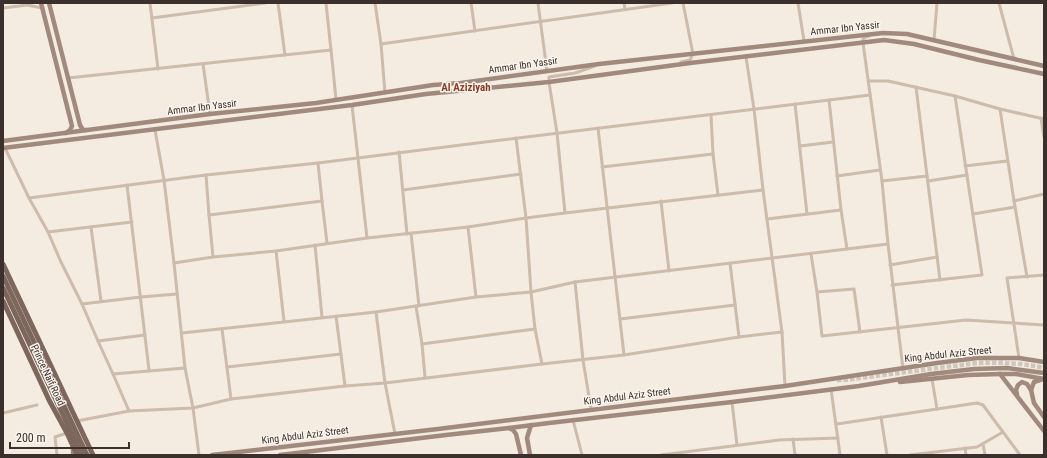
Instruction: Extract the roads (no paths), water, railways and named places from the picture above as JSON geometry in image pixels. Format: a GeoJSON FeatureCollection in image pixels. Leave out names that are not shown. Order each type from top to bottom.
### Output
{"type":"FeatureCollection","features":[{"type":"Feature","properties":{"kind":"main road"},"geometry":{"type":"LineString","coordinates":[[3,264],[93,455]]}},
{"type":"Feature","properties":{"kind":"main road"},"geometry":{"type":"LineString","coordinates":[[3,276],[87,455]]}},
{"type":"Feature","properties":{"kind":"main road"},"geometry":{"type":"LineString","coordinates":[[3,288],[82,455]]}},
{"type":"Feature","properties":{"kind":"main road","name":"Prince Naif Road"},"geometry":{"type":"LineString","coordinates":[[3,301],[51,404],[78,455]]}},
{"type":"Feature","properties":{"kind":"street"},"geometry":{"type":"LineString","coordinates":[[41,3],[72,126],[70,130],[64,133]]}},
{"type":"Feature","properties":{"kind":"street"},"geometry":{"type":"LineString","coordinates":[[49,3],[80,125],[83,130],[87,130]]}},
{"type":"Feature","properties":{"kind":"street"},"geometry":{"type":"LineString","coordinates":[[150,3],[158,69]]}},
{"type":"Feature","properties":{"kind":"street"},"geometry":{"type":"LineString","coordinates":[[229,3],[230,8]]}},
{"type":"Feature","properties":{"kind":"street"},"geometry":{"type":"LineString","coordinates":[[152,18],[265,3]]}},
{"type":"Feature","properties":{"kind":"street"},"geometry":{"type":"LineString","coordinates":[[278,3],[285,55]]}},
{"type":"Feature","properties":{"kind":"street"},"geometry":{"type":"LineString","coordinates":[[326,3],[336,100]]}},
{"type":"Feature","properties":{"kind":"street"},"geometry":{"type":"LineString","coordinates":[[375,3],[381,44],[384,93]]}},
{"type":"Feature","properties":{"kind":"street"},"geometry":{"type":"LineString","coordinates":[[471,3],[475,30]]}},
{"type":"Feature","properties":{"kind":"street"},"geometry":{"type":"LineString","coordinates":[[538,3],[547,71]]}},
{"type":"Feature","properties":{"kind":"street"},"geometry":{"type":"LineString","coordinates":[[624,3],[625,10]]}},
{"type":"Feature","properties":{"kind":"street"},"geometry":{"type":"LineString","coordinates":[[381,44],[672,3]]}},
{"type":"Feature","properties":{"kind":"street"},"geometry":{"type":"LineString","coordinates":[[659,68],[690,60],[693,54],[682,3]]}},
{"type":"Feature","properties":{"kind":"street"},"geometry":{"type":"LineString","coordinates":[[798,3],[804,41]]}},
{"type":"Feature","properties":{"kind":"street"},"geometry":{"type":"LineString","coordinates":[[934,40],[936,3]]}},
{"type":"Feature","properties":{"kind":"street"},"geometry":{"type":"LineString","coordinates":[[999,3],[1014,59]]}},
{"type":"Feature","properties":{"kind":"street"},"geometry":{"type":"LineString","coordinates":[[3,8],[27,5],[42,8]]}},
{"type":"Feature","properties":{"kind":"street"},"geometry":{"type":"LineString","coordinates":[[887,33],[866,37],[863,39],[863,43],[882,181],[902,368]]}},
{"type":"Feature","properties":{"kind":"street","name":"Ammar Ibn Yassir"},"geometry":{"type":"LineString","coordinates":[[3,141],[210,114],[316,103],[433,85],[461,83],[658,57],[887,33],[907,34],[1044,66]]}},
{"type":"Feature","properties":{"kind":"street","name":"Ammar Ibn Yassir"},"geometry":{"type":"LineString","coordinates":[[4,148],[352,105],[426,94],[549,82],[884,40],[914,44],[1044,74]]}},
{"type":"Feature","properties":{"kind":"street"},"geometry":{"type":"LineString","coordinates":[[68,78],[331,50]]}},
{"type":"Feature","properties":{"kind":"street"},"geometry":{"type":"LineString","coordinates":[[746,57],[782,332],[785,386]]}},
{"type":"Feature","properties":{"kind":"street"},"geometry":{"type":"LineString","coordinates":[[203,64],[210,114]]}},
{"type":"Feature","properties":{"kind":"street"},"geometry":{"type":"LineString","coordinates":[[565,213],[557,133],[549,77],[575,73],[603,64]]}},
{"type":"Feature","properties":{"kind":"street"},"geometry":{"type":"LineString","coordinates":[[869,81],[888,81],[916,87],[1042,119],[1044,137]]}},
{"type":"Feature","properties":{"kind":"street"},"geometry":{"type":"LineString","coordinates":[[916,87],[940,280]]}},
{"type":"Feature","properties":{"kind":"street"},"geometry":{"type":"LineString","coordinates":[[29,198],[164,180],[318,163],[870,95]]}},
{"type":"Feature","properties":{"kind":"street"},"geometry":{"type":"LineString","coordinates":[[892,285],[982,275],[955,96]]}},
{"type":"Feature","properties":{"kind":"street"},"geometry":{"type":"LineString","coordinates":[[829,100],[841,210],[847,249]]}},
{"type":"Feature","properties":{"kind":"street"},"geometry":{"type":"LineString","coordinates":[[795,104],[808,214]]}},
{"type":"Feature","properties":{"kind":"street"},"geometry":{"type":"LineString","coordinates":[[352,105],[367,238]]}},
{"type":"Feature","properties":{"kind":"street"},"geometry":{"type":"LineString","coordinates":[[1000,109],[1027,277]]}},
{"type":"Feature","properties":{"kind":"street"},"geometry":{"type":"LineString","coordinates":[[710,115],[718,195]]}},
{"type":"Feature","properties":{"kind":"street"},"geometry":{"type":"LineString","coordinates":[[598,128],[624,355]]}},
{"type":"Feature","properties":{"kind":"street"},"geometry":{"type":"LineString","coordinates":[[155,130],[164,180],[185,368],[193,408],[199,455]]}},
{"type":"Feature","properties":{"kind":"street"},"geometry":{"type":"LineString","coordinates":[[43,136],[28,141],[8,143],[4,148],[48,232],[82,304],[129,411]]}},
{"type":"Feature","properties":{"kind":"street"},"geometry":{"type":"LineString","coordinates":[[516,138],[526,218],[535,329],[542,364]]}},
{"type":"Feature","properties":{"kind":"street"},"geometry":{"type":"LineString","coordinates":[[800,146],[833,142]]}},
{"type":"Feature","properties":{"kind":"street"},"geometry":{"type":"LineString","coordinates":[[399,152],[425,377]]}},
{"type":"Feature","properties":{"kind":"street"},"geometry":{"type":"LineString","coordinates":[[602,167],[713,154]]}},
{"type":"Feature","properties":{"kind":"street"},"geometry":{"type":"LineString","coordinates":[[965,166],[1007,160]]}},
{"type":"Feature","properties":{"kind":"street"},"geometry":{"type":"LineString","coordinates":[[318,163],[327,243]]}},
{"type":"Feature","properties":{"kind":"street"},"geometry":{"type":"LineString","coordinates":[[837,176],[880,170]]}},
{"type":"Feature","properties":{"kind":"street"},"geometry":{"type":"LineString","coordinates":[[403,190],[521,174]]}},
{"type":"Feature","properties":{"kind":"street"},"geometry":{"type":"LineString","coordinates":[[206,175],[213,257]]}},
{"type":"Feature","properties":{"kind":"street"},"geometry":{"type":"LineString","coordinates":[[928,181],[967,175]]}},
{"type":"Feature","properties":{"kind":"street"},"geometry":{"type":"LineString","coordinates":[[882,181],[927,176]]}},
{"type":"Feature","properties":{"kind":"street"},"geometry":{"type":"LineString","coordinates":[[127,185],[149,370]]}},
{"type":"Feature","properties":{"kind":"street"},"geometry":{"type":"LineString","coordinates":[[174,263],[367,238],[468,227],[661,201],[763,190]]}},
{"type":"Feature","properties":{"kind":"street"},"geometry":{"type":"LineString","coordinates":[[1014,200],[1044,194]]}},
{"type":"Feature","properties":{"kind":"street"},"geometry":{"type":"LineString","coordinates":[[661,201],[669,271]]}},
{"type":"Feature","properties":{"kind":"street"},"geometry":{"type":"LineString","coordinates":[[209,215],[322,202]]}},
{"type":"Feature","properties":{"kind":"street"},"geometry":{"type":"LineString","coordinates":[[973,214],[1015,207]]}},
{"type":"Feature","properties":{"kind":"street"},"geometry":{"type":"LineString","coordinates":[[766,219],[841,210]]}},
{"type":"Feature","properties":{"kind":"street"},"geometry":{"type":"LineString","coordinates":[[48,232],[132,222]]}},
{"type":"Feature","properties":{"kind":"street"},"geometry":{"type":"LineString","coordinates":[[91,227],[101,301]]}},
{"type":"Feature","properties":{"kind":"street"},"geometry":{"type":"LineString","coordinates":[[468,227],[476,297]]}},
{"type":"Feature","properties":{"kind":"street"},"geometry":{"type":"LineString","coordinates":[[182,333],[222,330],[284,321],[376,312],[476,297],[531,292],[575,282],[888,244]]}},
{"type":"Feature","properties":{"kind":"street"},"geometry":{"type":"LineString","coordinates":[[315,245],[322,318]]}},
{"type":"Feature","properties":{"kind":"street"},"geometry":{"type":"LineString","coordinates":[[276,250],[284,321]]}},
{"type":"Feature","properties":{"kind":"street"},"geometry":{"type":"LineString","coordinates":[[811,254],[822,336],[966,320],[1044,325]]}},
{"type":"Feature","properties":{"kind":"street"},"geometry":{"type":"LineString","coordinates":[[890,264],[937,257]]}},
{"type":"Feature","properties":{"kind":"street"},"geometry":{"type":"LineString","coordinates":[[730,263],[739,337]]}},
{"type":"Feature","properties":{"kind":"street"},"geometry":{"type":"LineString","coordinates":[[1019,358],[1007,278],[1044,275]]}},
{"type":"Feature","properties":{"kind":"street"},"geometry":{"type":"LineString","coordinates":[[575,282],[583,360],[591,409]]}},
{"type":"Feature","properties":{"kind":"street"},"geometry":{"type":"LineString","coordinates":[[817,292],[854,288],[860,332]]}},
{"type":"Feature","properties":{"kind":"street"},"geometry":{"type":"LineString","coordinates":[[82,304],[177,294]]}},
{"type":"Feature","properties":{"kind":"street"},"geometry":{"type":"LineString","coordinates":[[620,319],[735,305]]}},
{"type":"Feature","properties":{"kind":"street"},"geometry":{"type":"LineString","coordinates":[[376,312],[385,383],[395,434]]}},
{"type":"Feature","properties":{"kind":"street"},"geometry":{"type":"LineString","coordinates":[[336,316],[345,386]]}},
{"type":"Feature","properties":{"kind":"street"},"geometry":{"type":"LineString","coordinates":[[422,344],[535,329]]}},
{"type":"Feature","properties":{"kind":"street"},"geometry":{"type":"LineString","coordinates":[[222,330],[231,399]]}},
{"type":"Feature","properties":{"kind":"street"},"geometry":{"type":"LineString","coordinates":[[77,421],[129,411],[193,408],[231,399],[583,360],[782,332]]}},
{"type":"Feature","properties":{"kind":"street"},"geometry":{"type":"LineString","coordinates":[[98,341],[145,335]]}},
{"type":"Feature","properties":{"kind":"street"},"geometry":{"type":"LineString","coordinates":[[227,367],[341,354]]}},
{"type":"Feature","properties":{"kind":"street","name":"King Abdul Aziz Street"},"geometry":{"type":"LineString","coordinates":[[212,455],[785,386],[976,358],[1019,358],[1044,362]]}},
{"type":"Feature","properties":{"kind":"street"},"geometry":{"type":"LineString","coordinates":[[113,374],[185,368]]}},
{"type":"Feature","properties":{"kind":"street","name":"King Abdul Aziz Street"},"geometry":{"type":"LineString","coordinates":[[859,386],[931,374],[989,368],[1021,369],[1044,373]]}},
{"type":"Feature","properties":{"kind":"street"},"geometry":{"type":"LineString","coordinates":[[1000,374],[1044,431]]}},
{"type":"Feature","properties":{"kind":"street","name":"King Abdul Aziz Street"},"geometry":{"type":"LineString","coordinates":[[280,455],[831,389],[968,375],[1016,374],[1044,379]]}},
{"type":"Feature","properties":{"kind":"street"},"geometry":{"type":"LineString","coordinates":[[932,379],[937,409]]}},
{"type":"Feature","properties":{"kind":"street"},"geometry":{"type":"LineString","coordinates":[[1031,390],[1034,382],[1044,379]]}},
{"type":"Feature","properties":{"kind":"street"},"geometry":{"type":"LineString","coordinates":[[1017,395],[1016,390],[1018,385],[1022,382],[1027,384],[1031,390],[1034,404],[1044,417]]}},
{"type":"Feature","properties":{"kind":"street"},"geometry":{"type":"LineString","coordinates":[[831,389],[840,455]]}},
{"type":"Feature","properties":{"kind":"street"},"geometry":{"type":"LineString","coordinates":[[732,402],[737,445]]}},
{"type":"Feature","properties":{"kind":"street"},"geometry":{"type":"LineString","coordinates":[[836,424],[977,403],[983,405],[1020,455]]}},
{"type":"Feature","properties":{"kind":"street"},"geometry":{"type":"LineString","coordinates":[[3,413],[37,405]]}},
{"type":"Feature","properties":{"kind":"street"},"geometry":{"type":"LineString","coordinates":[[881,417],[886,455]]}},
{"type":"Feature","properties":{"kind":"street"},"geometry":{"type":"LineString","coordinates":[[573,420],[582,455]]}},
{"type":"Feature","properties":{"kind":"street"},"geometry":{"type":"LineString","coordinates":[[530,455],[527,438],[532,425]]}},
{"type":"Feature","properties":{"kind":"street"},"geometry":{"type":"LineString","coordinates":[[509,428],[515,432],[522,455]]}},
{"type":"Feature","properties":{"kind":"street"},"geometry":{"type":"LineString","coordinates":[[910,455],[934,454],[977,447],[1003,432]]}},
{"type":"Feature","properties":{"kind":"street"},"geometry":{"type":"LineString","coordinates":[[57,455],[55,437],[67,433]]}},
{"type":"Feature","properties":{"kind":"street"},"geometry":{"type":"LineString","coordinates":[[518,440],[527,438]]}},
{"type":"Feature","properties":{"kind":"street"},"geometry":{"type":"LineString","coordinates":[[661,455],[779,440],[838,438]]}},
{"type":"Feature","properties":{"kind":"street"},"geometry":{"type":"LineString","coordinates":[[793,439],[795,455]]}},
{"type":"Feature","properties":{"kind":"street"},"geometry":{"type":"LineString","coordinates":[[72,444],[73,455]]}},
{"type":"Feature","properties":{"kind":"street"},"geometry":{"type":"LineString","coordinates":[[88,444],[96,455]]}},
{"type":"Feature","properties":{"kind":"street"},"geometry":{"type":"LineString","coordinates":[[983,444],[985,455]]}},
{"type":"Feature","properties":{"kind":"street"},"geometry":{"type":"LineString","coordinates":[[965,448],[966,455]]}},
{"type":"Feature","properties":{"kind":"tunnel"},"geometry":{"type":"LineString","coordinates":[[837,380],[977,363],[1010,363],[1044,368]]}},
{"type":"Feature","properties":{"kind":"district","name":"Al Aziziyah"},"geometry":{"type":"Point","coordinates":[466,87]}}]}
